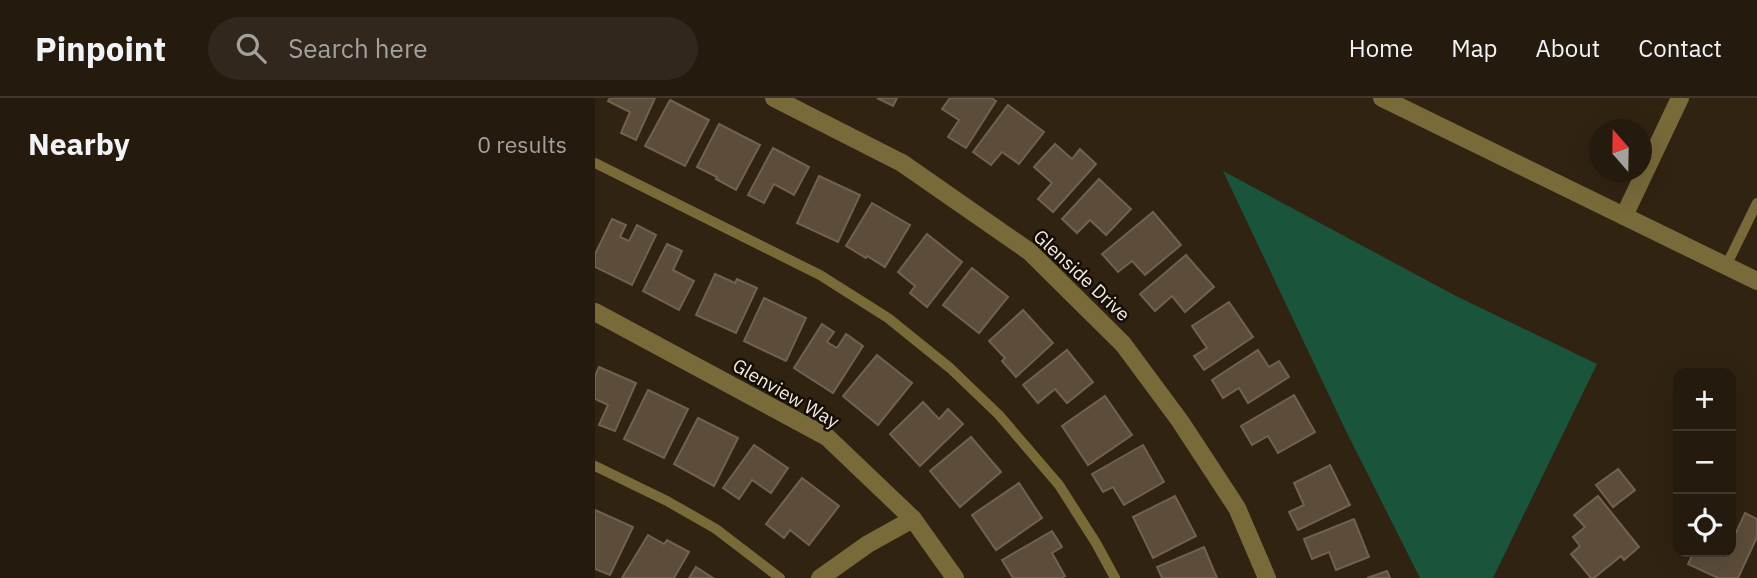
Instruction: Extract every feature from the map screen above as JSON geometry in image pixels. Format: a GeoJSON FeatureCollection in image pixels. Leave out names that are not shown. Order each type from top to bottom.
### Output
{"type":"FeatureCollection","features":[{"type":"Feature","properties":{"kind":"street","name":"Glenside Drive"},"geometry":{"type":"LineString","coordinates":[[774,98],[902,163],[1030,252],[1123,344],[1180,421],[1237,508],[1267,578]]}},
{"type":"Feature","properties":{"kind":"street"},"geometry":{"type":"LineString","coordinates":[[1382,98],[1414,105],[1624,216],[1757,281]]}},
{"type":"Feature","properties":{"kind":"street"},"geometry":{"type":"LineString","coordinates":[[1624,216],[1680,98]]}},
{"type":"Feature","properties":{"kind":"street","name":"Glenview Way"},"geometry":{"type":"LineString","coordinates":[[595,312],[827,436],[913,519],[955,578]]}},
{"type":"Feature","properties":{"kind":"street"},"geometry":{"type":"LineString","coordinates":[[820,578],[868,544],[913,519]]}},
{"type":"Feature","properties":{"kind":"lane"},"geometry":{"type":"LineString","coordinates":[[595,163],[820,275],[888,318],[950,368],[999,415],[1059,485],[1097,543],[1115,578]]}},
{"type":"Feature","properties":{"kind":"lane"},"geometry":{"type":"LineString","coordinates":[[1726,266],[1757,204]]}},
{"type":"Feature","properties":{"kind":"lane"},"geometry":{"type":"LineString","coordinates":[[595,466],[667,501],[716,529],[780,578]]}},
{"type":"Feature","properties":{"kind":"green space"},"geometry":{"type":"Polygon","coordinates":[[[1223,171],[1456,296],[1597,364],[1493,578],[1420,578],[1345,429],[1223,171]]]}},
{"type":"Feature","properties":{"kind":"building"},"geometry":{"type":"Polygon","coordinates":[[[610,98],[655,98],[636,140],[621,133],[630,112],[608,101],[610,98]]]}},
{"type":"Feature","properties":{"kind":"building"},"geometry":{"type":"Polygon","coordinates":[[[877,98],[897,98],[893,106],[877,98]]]}},
{"type":"Feature","properties":{"kind":"building"},"geometry":{"type":"Polygon","coordinates":[[[950,98],[991,98],[996,101],[966,148],[948,137],[959,120],[942,109],[950,98]]]}},
{"type":"Feature","properties":{"kind":"building"},"geometry":{"type":"Polygon","coordinates":[[[670,100],[709,120],[685,166],[645,146],[670,100]]]}},
{"type":"Feature","properties":{"kind":"building"},"geometry":{"type":"Polygon","coordinates":[[[1008,105],[1044,132],[1019,164],[1002,152],[991,165],[973,152],[1008,105]]]}},
{"type":"Feature","properties":{"kind":"building"},"geometry":{"type":"Polygon","coordinates":[[[719,124],[760,145],[736,190],[697,167],[719,124]]]}},
{"type":"Feature","properties":{"kind":"building"},"geometry":{"type":"Polygon","coordinates":[[[1055,144],[1072,159],[1080,149],[1096,164],[1053,212],[1038,199],[1052,183],[1034,167],[1055,144]]]}},
{"type":"Feature","properties":{"kind":"building"},"geometry":{"type":"Polygon","coordinates":[[[773,148],[809,167],[794,195],[774,184],[764,203],[748,195],[773,148]]]}},
{"type":"Feature","properties":{"kind":"building"},"geometry":{"type":"Polygon","coordinates":[[[819,176],[860,195],[838,242],[797,223],[819,176]]]}},
{"type":"Feature","properties":{"kind":"building"},"geometry":{"type":"Polygon","coordinates":[[[1099,179],[1131,209],[1106,235],[1090,220],[1077,233],[1062,219],[1099,179]]]}},
{"type":"Feature","properties":{"kind":"building"},"geometry":{"type":"Polygon","coordinates":[[[872,203],[910,225],[885,267],[846,246],[872,203]]]}},
{"type":"Feature","properties":{"kind":"building"},"geometry":{"type":"Polygon","coordinates":[[[1153,212],[1181,245],[1145,275],[1132,261],[1118,272],[1102,254],[1153,212]]]}},
{"type":"Feature","properties":{"kind":"building"},"geometry":{"type":"Polygon","coordinates":[[[612,219],[626,225],[620,237],[629,241],[637,225],[656,235],[632,285],[595,267],[595,254],[612,219]]]}},
{"type":"Feature","properties":{"kind":"building"},"geometry":{"type":"Polygon","coordinates":[[[927,234],[962,262],[927,307],[910,293],[915,286],[898,272],[927,234]]]}},
{"type":"Feature","properties":{"kind":"building"},"geometry":{"type":"Polygon","coordinates":[[[667,244],[682,251],[673,270],[694,281],[679,310],[643,291],[667,244]]]}},
{"type":"Feature","properties":{"kind":"building"},"geometry":{"type":"Polygon","coordinates":[[[1186,255],[1214,287],[1185,312],[1172,296],[1155,311],[1140,294],[1186,255]]]}},
{"type":"Feature","properties":{"kind":"building"},"geometry":{"type":"Polygon","coordinates":[[[972,268],[1008,297],[979,333],[943,305],[972,268]]]}},
{"type":"Feature","properties":{"kind":"building"},"geometry":{"type":"Polygon","coordinates":[[[715,274],[735,283],[737,279],[757,288],[736,333],[696,315],[715,274]]]}},
{"type":"Feature","properties":{"kind":"building"},"geometry":{"type":"Polygon","coordinates":[[[764,298],[806,318],[786,361],[744,341],[764,298]]]}},
{"type":"Feature","properties":{"kind":"building"},"geometry":{"type":"Polygon","coordinates":[[[1229,302],[1253,337],[1204,370],[1194,356],[1207,348],[1192,326],[1229,302]]]}},
{"type":"Feature","properties":{"kind":"building"},"geometry":{"type":"Polygon","coordinates":[[[1023,310],[1053,343],[1016,377],[1002,361],[1005,358],[989,341],[1023,310]]]}},
{"type":"Feature","properties":{"kind":"building"},"geometry":{"type":"Polygon","coordinates":[[[822,324],[834,332],[827,342],[837,348],[846,334],[863,346],[833,393],[794,368],[822,324]]]}},
{"type":"Feature","properties":{"kind":"building"},"geometry":{"type":"Polygon","coordinates":[[[1067,350],[1093,382],[1067,403],[1055,389],[1038,403],[1023,385],[1067,350]]]}},
{"type":"Feature","properties":{"kind":"building"},"geometry":{"type":"Polygon","coordinates":[[[1258,350],[1269,367],[1279,361],[1289,377],[1248,403],[1239,388],[1223,398],[1212,380],[1258,350]]]}},
{"type":"Feature","properties":{"kind":"building"},"geometry":{"type":"Polygon","coordinates":[[[877,355],[912,383],[878,425],[843,396],[877,355]]]}},
{"type":"Feature","properties":{"kind":"building"},"geometry":{"type":"Polygon","coordinates":[[[599,367],[636,383],[615,431],[599,425],[608,405],[595,399],[595,376],[599,367]]]}},
{"type":"Feature","properties":{"kind":"building"},"geometry":{"type":"Polygon","coordinates":[[[648,390],[688,409],[664,458],[624,439],[648,390]]]}},
{"type":"Feature","properties":{"kind":"building"},"geometry":{"type":"Polygon","coordinates":[[[1294,395],[1315,432],[1278,453],[1268,436],[1252,445],[1241,426],[1294,395]]]}},
{"type":"Feature","properties":{"kind":"building"},"geometry":{"type":"Polygon","coordinates":[[[1105,396],[1132,435],[1088,465],[1062,426],[1105,396]]]}},
{"type":"Feature","properties":{"kind":"building"},"geometry":{"type":"Polygon","coordinates":[[[923,402],[939,419],[948,409],[963,424],[920,466],[890,434],[923,402]]]}},
{"type":"Feature","properties":{"kind":"building"},"geometry":{"type":"Polygon","coordinates":[[[698,418],[738,438],[714,486],[674,464],[698,418]]]}},
{"type":"Feature","properties":{"kind":"building"},"geometry":{"type":"Polygon","coordinates":[[[971,437],[1001,472],[960,507],[930,471],[971,437]]]}},
{"type":"Feature","properties":{"kind":"building"},"geometry":{"type":"Polygon","coordinates":[[[754,445],[788,468],[771,493],[752,480],[739,499],[723,488],[754,445]]]}},
{"type":"Feature","properties":{"kind":"building"},"geometry":{"type":"Polygon","coordinates":[[[1143,445],[1164,482],[1124,505],[1113,487],[1103,492],[1092,474],[1143,445]]]}},
{"type":"Feature","properties":{"kind":"building"},"geometry":{"type":"Polygon","coordinates":[[[1330,465],[1350,505],[1298,530],[1289,512],[1304,505],[1294,483],[1330,465]]]}},
{"type":"Feature","properties":{"kind":"building"},"geometry":{"type":"Polygon","coordinates":[[[1618,469],[1635,490],[1613,507],[1596,485],[1618,469]]]}},
{"type":"Feature","properties":{"kind":"building"},"geometry":{"type":"Polygon","coordinates":[[[802,478],[839,506],[809,545],[790,530],[784,538],[766,524],[802,478]]]}},
{"type":"Feature","properties":{"kind":"building"},"geometry":{"type":"Polygon","coordinates":[[[1019,483],[1042,518],[996,550],[972,515],[1019,483]]]}},
{"type":"Feature","properties":{"kind":"building"},"geometry":{"type":"Polygon","coordinates":[[[1175,496],[1196,536],[1153,558],[1133,517],[1175,496]]]}},
{"type":"Feature","properties":{"kind":"building"},"geometry":{"type":"Polygon","coordinates":[[[1598,496],[1639,547],[1624,560],[1621,556],[1591,578],[1571,554],[1580,546],[1573,537],[1585,527],[1574,515],[1598,496]]]}},
{"type":"Feature","properties":{"kind":"building"},"geometry":{"type":"Polygon","coordinates":[[[595,510],[633,527],[610,575],[595,569],[595,510]]]}},
{"type":"Feature","properties":{"kind":"building"},"geometry":{"type":"Polygon","coordinates":[[[1745,513],[1757,519],[1757,537],[1738,578],[1718,578],[1688,564],[1692,557],[1736,557],[1736,532],[1745,513]]]}},
{"type":"Feature","properties":{"kind":"building"},"geometry":{"type":"Polygon","coordinates":[[[1354,519],[1369,557],[1336,570],[1329,552],[1312,559],[1304,539],[1354,519]]]}},
{"type":"Feature","properties":{"kind":"building"},"geometry":{"type":"Polygon","coordinates":[[[1052,531],[1062,547],[1052,553],[1065,576],[1013,578],[1002,560],[1052,531]]]}},
{"type":"Feature","properties":{"kind":"building"},"geometry":{"type":"Polygon","coordinates":[[[648,535],[664,544],[667,540],[689,552],[674,578],[622,578],[648,535]]]}},
{"type":"Feature","properties":{"kind":"building"},"geometry":{"type":"Polygon","coordinates":[[[1204,547],[1217,578],[1162,578],[1157,567],[1204,547]]]}},
{"type":"Feature","properties":{"kind":"building"},"geometry":{"type":"Polygon","coordinates":[[[696,567],[713,578],[689,578],[696,567]]]}},
{"type":"Feature","properties":{"kind":"building"},"geometry":{"type":"Polygon","coordinates":[[[1387,571],[1390,578],[1367,578],[1387,571]]]}}]}
